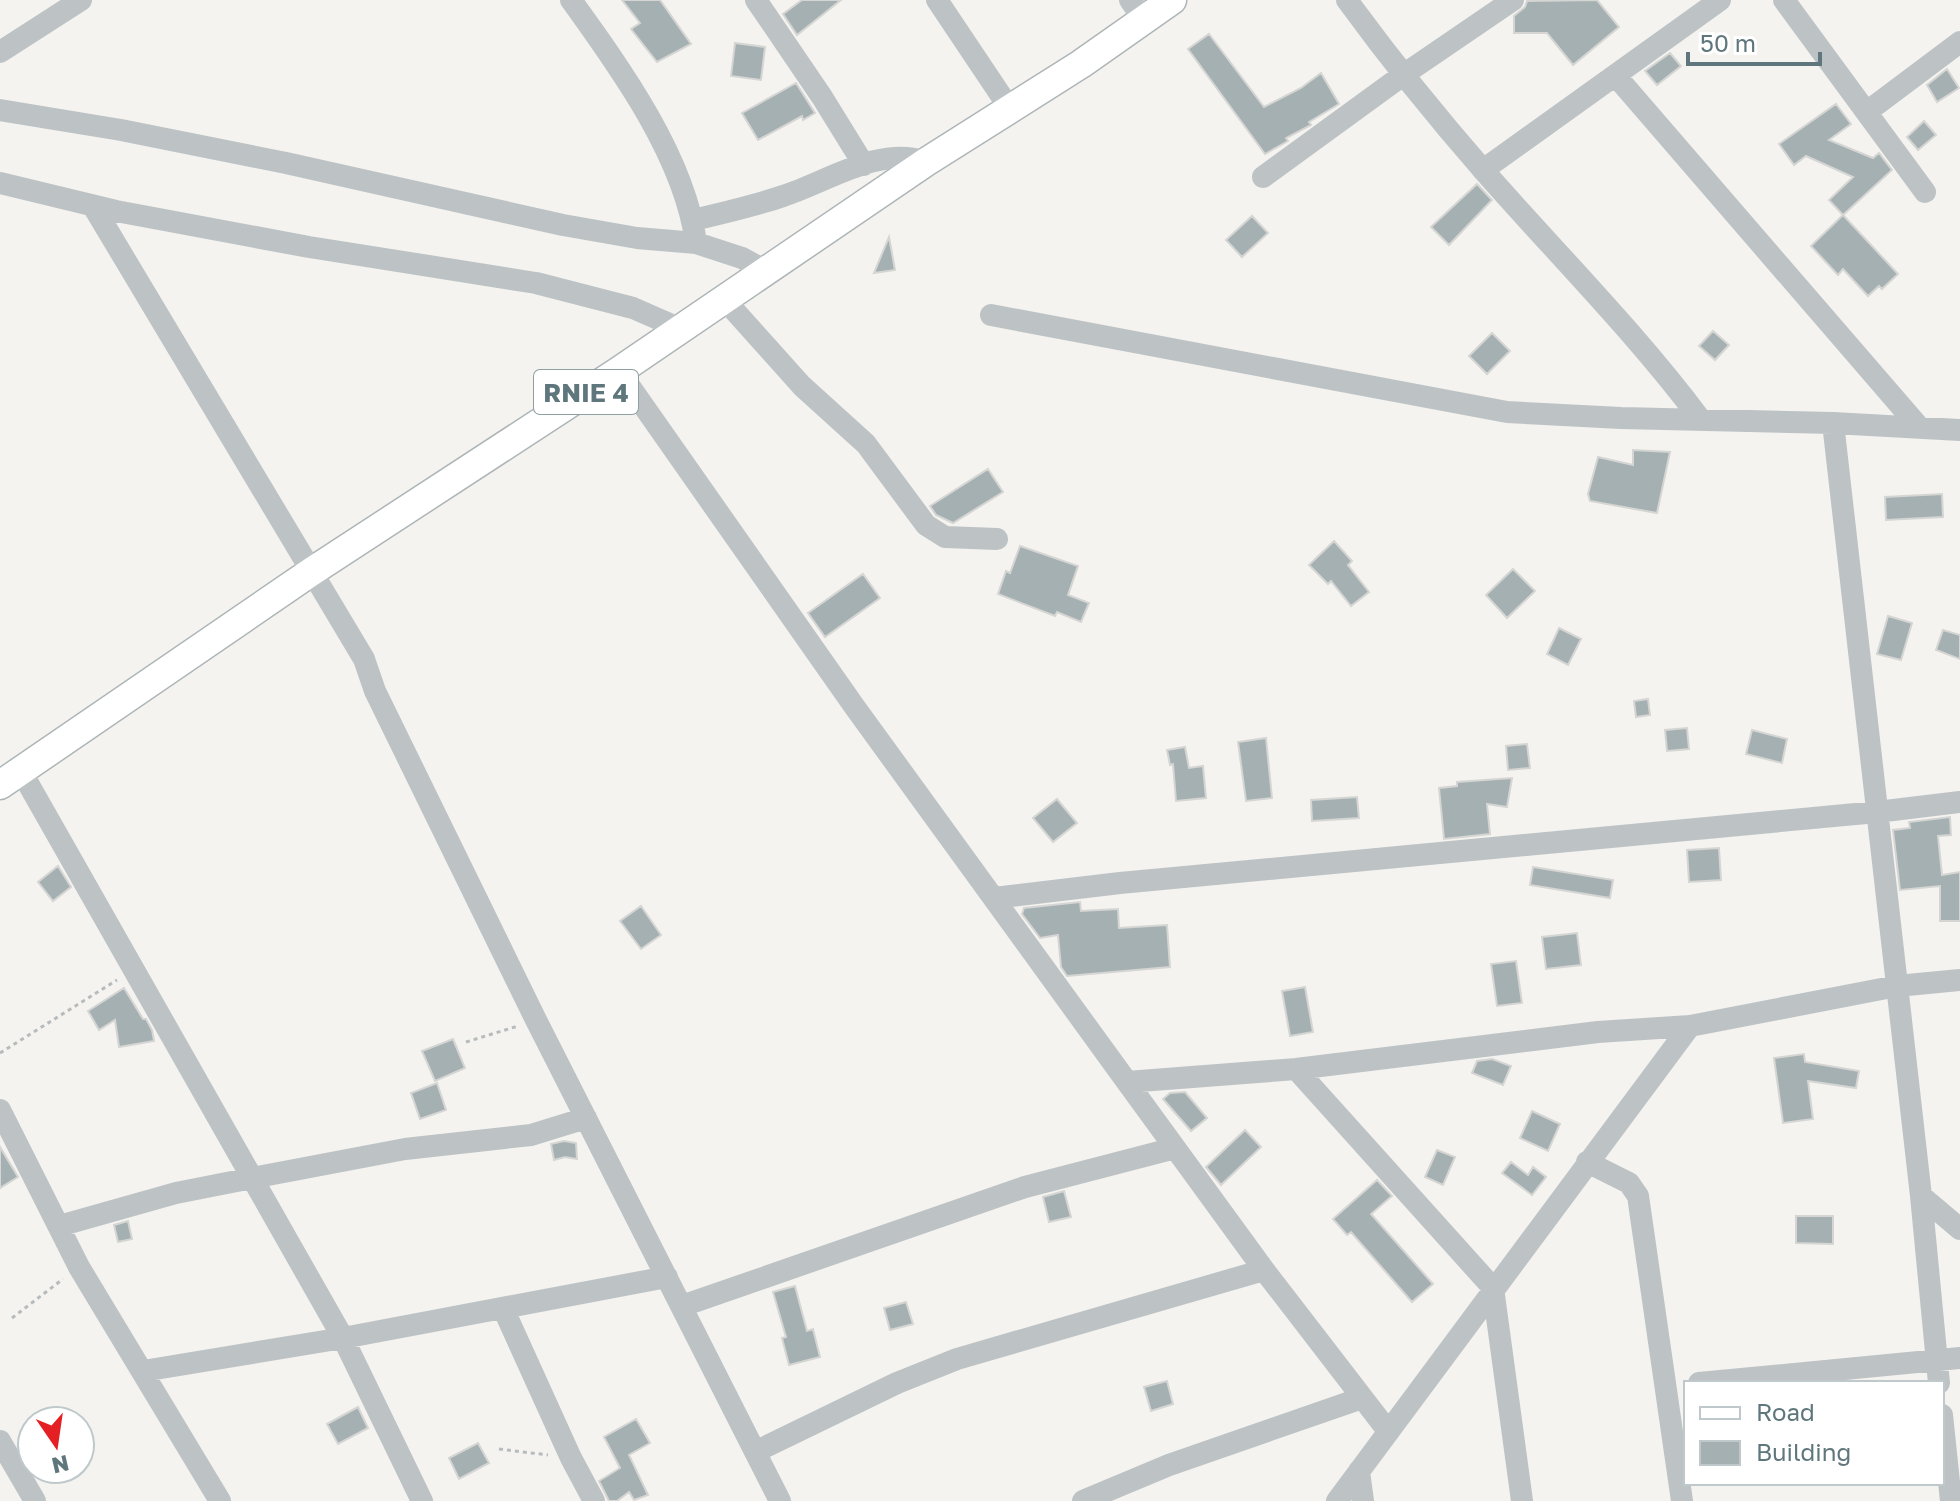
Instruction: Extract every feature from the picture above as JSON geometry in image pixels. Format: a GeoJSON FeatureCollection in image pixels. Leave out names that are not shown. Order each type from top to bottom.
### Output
{"type":"FeatureCollection","features":[{"type":"Feature","properties":{"kind":"main road","name":"RNIE 4"},"geometry":{"type":"LineString","coordinates":[[11,778],[311,572],[619,371],[926,162],[1010,109],[1137,10],[1172,0]]}},
{"type":"Feature","properties":{"kind":"street"},"geometry":{"type":"LineString","coordinates":[[0,52],[81,0]]}},
{"type":"Feature","properties":{"kind":"street"},"geometry":{"type":"LineString","coordinates":[[571,0],[616,61],[648,116],[683,191],[693,220],[696,243]]}},
{"type":"Feature","properties":{"kind":"street"},"geometry":{"type":"LineString","coordinates":[[756,0],[864,165]]}},
{"type":"Feature","properties":{"kind":"street"},"geometry":{"type":"LineString","coordinates":[[937,0],[1010,109]]}},
{"type":"Feature","properties":{"kind":"street"},"geometry":{"type":"LineString","coordinates":[[1347,0],[1403,75],[1483,170],[1666,374],[1701,420]]}},
{"type":"Feature","properties":{"kind":"street"},"geometry":{"type":"LineString","coordinates":[[1263,177],[1513,0]]}},
{"type":"Feature","properties":{"kind":"street"},"geometry":{"type":"LineString","coordinates":[[1483,170],[1720,0]]}},
{"type":"Feature","properties":{"kind":"street"},"geometry":{"type":"LineString","coordinates":[[1784,0],[1925,192]]}},
{"type":"Feature","properties":{"kind":"street"},"geometry":{"type":"LineString","coordinates":[[1868,111],[1960,42]]}},
{"type":"Feature","properties":{"kind":"street"},"geometry":{"type":"LineString","coordinates":[[1615,75],[1919,427]]}},
{"type":"Feature","properties":{"kind":"street"},"geometry":{"type":"LineString","coordinates":[[0,110],[273,160],[563,225],[637,238],[696,243],[742,258],[768,272]]}},
{"type":"Feature","properties":{"kind":"street"},"geometry":{"type":"LineString","coordinates":[[693,220],[783,197],[864,165],[899,157],[913,157],[926,162]]}},
{"type":"Feature","properties":{"kind":"street"},"geometry":{"type":"LineString","coordinates":[[0,183],[93,206],[309,247],[536,283],[633,308],[681,329]]}},
{"type":"Feature","properties":{"kind":"street"},"geometry":{"type":"LineString","coordinates":[[93,206],[364,659],[375,691],[536,1020],[780,1501]]}},
{"type":"Feature","properties":{"kind":"street"},"geometry":{"type":"LineString","coordinates":[[724,299],[802,386],[866,444],[926,525],[945,537],[997,539]]}},
{"type":"Feature","properties":{"kind":"street"},"geometry":{"type":"LineString","coordinates":[[991,315],[1507,412],[1960,430]]}},
{"type":"Feature","properties":{"kind":"street"},"geometry":{"type":"LineString","coordinates":[[619,371],[854,706],[1264,1270],[1388,1431]]}},
{"type":"Feature","properties":{"kind":"street"},"geometry":{"type":"LineString","coordinates":[[1833,423],[1921,1196],[1939,1381]]}},
{"type":"Feature","properties":{"kind":"street"},"geometry":{"type":"LineString","coordinates":[[11,778],[134,970],[343,1338],[422,1501]]}},
{"type":"Feature","properties":{"kind":"street"},"geometry":{"type":"LineString","coordinates":[[994,898],[1136,881],[1960,802]]}},
{"type":"Feature","properties":{"kind":"street"},"geometry":{"type":"LineString","coordinates":[[1127,1082],[1296,1069],[1598,1032],[1690,1026],[1897,986],[1960,980]]}},
{"type":"Feature","properties":{"kind":"street"},"geometry":{"type":"LineString","coordinates":[[1337,1501],[1690,1026]]}},
{"type":"Feature","properties":{"kind":"street"},"geometry":{"type":"LineString","coordinates":[[1296,1069],[1493,1288],[1522,1501]]}},
{"type":"Feature","properties":{"kind":"street"},"geometry":{"type":"LineString","coordinates":[[0,1110],[79,1267],[220,1501]]}},
{"type":"Feature","properties":{"kind":"street"},"geometry":{"type":"LineString","coordinates":[[59,1226],[176,1193],[405,1149],[531,1135],[586,1118]]}},
{"type":"Feature","properties":{"kind":"street"},"geometry":{"type":"LineString","coordinates":[[682,1306],[1025,1187],[1175,1148]]}},
{"type":"Feature","properties":{"kind":"street"},"geometry":{"type":"LineString","coordinates":[[1587,1162],[1629,1183],[1638,1196],[1676,1385],[1682,1501]]}},
{"type":"Feature","properties":{"kind":"street"},"geometry":{"type":"LineString","coordinates":[[1921,1196],[1960,1229]]}},
{"type":"Feature","properties":{"kind":"street"},"geometry":{"type":"LineString","coordinates":[[755,1452],[897,1383],[957,1359],[1264,1270]]}},
{"type":"Feature","properties":{"kind":"street"},"geometry":{"type":"LineString","coordinates":[[143,1371],[343,1338],[667,1277]]}},
{"type":"Feature","properties":{"kind":"street"},"geometry":{"type":"LineString","coordinates":[[503,1308],[571,1458],[594,1501]]}},
{"type":"Feature","properties":{"kind":"street"},"geometry":{"type":"LineString","coordinates":[[1719,1381],[1960,1358]]}},
{"type":"Feature","properties":{"kind":"street"},"geometry":{"type":"LineString","coordinates":[[1083,1501],[1169,1465],[1362,1398]]}},
{"type":"Feature","properties":{"kind":"street"},"geometry":{"type":"LineString","coordinates":[[1944,1434],[1951,1501]]}},
{"type":"Feature","properties":{"kind":"street"},"geometry":{"type":"LineString","coordinates":[[0,1441],[35,1501]]}},
{"type":"Feature","properties":{"kind":"street"},"geometry":{"type":"LineString","coordinates":[[1359,1471],[1363,1501]]}},
{"type":"Feature","properties":{"kind":"path"},"geometry":{"type":"LineString","coordinates":[[0,1053],[134,970]]}},
{"type":"Feature","properties":{"kind":"path"},"geometry":{"type":"LineString","coordinates":[[466,1042],[536,1020]]}},
{"type":"Feature","properties":{"kind":"path"},"geometry":{"type":"LineString","coordinates":[[12,1318],[79,1267]]}},
{"type":"Feature","properties":{"kind":"path"},"geometry":{"type":"LineString","coordinates":[[499,1449],[571,1458]]}},
{"type":"Feature","properties":{"kind":"building"},"geometry":{"type":"Polygon","coordinates":[[[622,0],[660,0],[691,44],[657,62],[631,29],[640,23],[622,0]]]}},
{"type":"Feature","properties":{"kind":"building"},"geometry":{"type":"Polygon","coordinates":[[[802,0],[841,0],[797,35],[783,14],[802,0]]]}},
{"type":"Feature","properties":{"kind":"building"},"geometry":{"type":"Polygon","coordinates":[[[1597,0],[1619,27],[1573,65],[1547,33],[1514,33],[1514,16],[1525,7],[1527,1],[1597,0]]]}},
{"type":"Feature","properties":{"kind":"building"},"geometry":{"type":"Polygon","coordinates":[[[1209,34],[1264,107],[1301,88],[1321,73],[1339,104],[1265,154],[1188,49],[1209,34]]]}},
{"type":"Feature","properties":{"kind":"building"},"geometry":{"type":"Polygon","coordinates":[[[735,43],[765,47],[761,80],[731,76],[735,43]]]}},
{"type":"Feature","properties":{"kind":"building"},"geometry":{"type":"Polygon","coordinates":[[[1670,53],[1681,66],[1657,85],[1645,71],[1670,53]]]}},
{"type":"Feature","properties":{"kind":"building"},"geometry":{"type":"Polygon","coordinates":[[[1947,69],[1959,88],[1937,102],[1927,85],[1947,69]]]}},
{"type":"Feature","properties":{"kind":"building"},"geometry":{"type":"Polygon","coordinates":[[[796,83],[815,113],[803,120],[802,116],[758,140],[742,113],[796,83]]]}},
{"type":"Feature","properties":{"kind":"building"},"geometry":{"type":"Polygon","coordinates":[[[1836,104],[1851,124],[1829,140],[1873,158],[1879,153],[1892,170],[1843,215],[1829,200],[1853,177],[1806,156],[1794,165],[1779,144],[1836,104]]]}},
{"type":"Feature","properties":{"kind":"building"},"geometry":{"type":"Polygon","coordinates":[[[1924,121],[1936,135],[1918,150],[1907,137],[1924,121]]]}},
{"type":"Feature","properties":{"kind":"building"},"geometry":{"type":"Polygon","coordinates":[[[1477,184],[1492,200],[1449,245],[1431,227],[1477,184]]]}},
{"type":"Feature","properties":{"kind":"building"},"geometry":{"type":"Polygon","coordinates":[[[1843,215],[1898,274],[1882,289],[1879,286],[1868,296],[1843,269],[1838,275],[1811,246],[1843,215]]]}},
{"type":"Feature","properties":{"kind":"building"},"geometry":{"type":"Polygon","coordinates":[[[1252,216],[1268,233],[1242,257],[1226,240],[1252,216]]]}},
{"type":"Feature","properties":{"kind":"building"},"geometry":{"type":"Polygon","coordinates":[[[889,237],[895,270],[874,273],[889,237]]]}},
{"type":"Feature","properties":{"kind":"building"},"geometry":{"type":"Polygon","coordinates":[[[1713,331],[1729,345],[1715,360],[1699,346],[1713,331]]]}},
{"type":"Feature","properties":{"kind":"building"},"geometry":{"type":"Polygon","coordinates":[[[1492,333],[1510,351],[1487,374],[1469,356],[1492,333]]]}},
{"type":"Feature","properties":{"kind":"building"},"geometry":{"type":"Polygon","coordinates":[[[1633,450],[1670,452],[1657,513],[1590,501],[1588,494],[1598,457],[1633,465],[1633,450]]]}},
{"type":"Feature","properties":{"kind":"building"},"geometry":{"type":"Polygon","coordinates":[[[988,469],[1003,492],[953,523],[936,515],[930,506],[988,469]]]}},
{"type":"Feature","properties":{"kind":"building"},"geometry":{"type":"Polygon","coordinates":[[[1942,494],[1943,517],[1886,520],[1885,497],[1942,494]]]}},
{"type":"Feature","properties":{"kind":"building"},"geometry":{"type":"Polygon","coordinates":[[[1334,541],[1352,561],[1348,565],[1369,592],[1351,606],[1331,581],[1328,584],[1309,565],[1334,541]]]}},
{"type":"Feature","properties":{"kind":"building"},"geometry":{"type":"Polygon","coordinates":[[[1020,546],[1078,566],[1068,595],[1089,603],[1081,622],[1057,612],[1055,616],[998,594],[1020,546]]]}},
{"type":"Feature","properties":{"kind":"building"},"geometry":{"type":"Polygon","coordinates":[[[1513,569],[1535,591],[1507,618],[1486,595],[1513,569]]]}},
{"type":"Feature","properties":{"kind":"building"},"geometry":{"type":"Polygon","coordinates":[[[863,574],[880,598],[825,637],[808,613],[863,574]]]}},
{"type":"Feature","properties":{"kind":"building"},"geometry":{"type":"Polygon","coordinates":[[[1888,616],[1912,623],[1901,660],[1877,654],[1888,616]]]}},
{"type":"Feature","properties":{"kind":"building"},"geometry":{"type":"Polygon","coordinates":[[[1559,628],[1581,639],[1568,665],[1547,654],[1559,628]]]}},
{"type":"Feature","properties":{"kind":"building"},"geometry":{"type":"Polygon","coordinates":[[[1943,630],[1960,635],[1960,659],[1936,650],[1943,630]]]}},
{"type":"Feature","properties":{"kind":"building"},"geometry":{"type":"Polygon","coordinates":[[[1648,699],[1650,715],[1636,717],[1634,701],[1648,699]]]}},
{"type":"Feature","properties":{"kind":"building"},"geometry":{"type":"Polygon","coordinates":[[[1687,728],[1689,749],[1667,751],[1665,730],[1687,728]]]}},
{"type":"Feature","properties":{"kind":"building"},"geometry":{"type":"Polygon","coordinates":[[[1752,730],[1787,739],[1782,763],[1746,754],[1752,730]]]}},
{"type":"Feature","properties":{"kind":"building"},"geometry":{"type":"Polygon","coordinates":[[[1266,738],[1272,798],[1246,801],[1238,742],[1266,738]]]}},
{"type":"Feature","properties":{"kind":"building"},"geometry":{"type":"Polygon","coordinates":[[[1527,744],[1530,768],[1508,770],[1506,746],[1527,744]]]}},
{"type":"Feature","properties":{"kind":"building"},"geometry":{"type":"Polygon","coordinates":[[[1185,747],[1189,768],[1203,766],[1206,798],[1176,801],[1173,764],[1170,765],[1167,750],[1185,747]]]}},
{"type":"Feature","properties":{"kind":"building"},"geometry":{"type":"Polygon","coordinates":[[[1512,778],[1507,807],[1487,804],[1490,834],[1444,839],[1439,788],[1457,786],[1457,782],[1512,778]]]}},
{"type":"Feature","properties":{"kind":"building"},"geometry":{"type":"Polygon","coordinates":[[[1357,797],[1359,818],[1312,821],[1311,800],[1357,797]]]}},
{"type":"Feature","properties":{"kind":"building"},"geometry":{"type":"Polygon","coordinates":[[[1057,799],[1077,823],[1053,842],[1033,818],[1057,799]]]}},
{"type":"Feature","properties":{"kind":"building"},"geometry":{"type":"Polygon","coordinates":[[[1950,817],[1951,835],[1938,836],[1942,875],[1960,872],[1960,921],[1940,921],[1940,886],[1900,890],[1893,830],[1910,828],[1909,822],[1950,817]]]}},
{"type":"Feature","properties":{"kind":"building"},"geometry":{"type":"Polygon","coordinates":[[[1719,848],[1721,880],[1689,882],[1687,850],[1719,848]]]}},
{"type":"Feature","properties":{"kind":"building"},"geometry":{"type":"Polygon","coordinates":[[[58,866],[71,887],[53,901],[38,882],[58,866]]]}},
{"type":"Feature","properties":{"kind":"building"},"geometry":{"type":"Polygon","coordinates":[[[1533,867],[1613,880],[1610,898],[1530,885],[1533,867]]]}},
{"type":"Feature","properties":{"kind":"building"},"geometry":{"type":"Polygon","coordinates":[[[1080,902],[1081,911],[1118,909],[1119,928],[1167,925],[1170,967],[1067,976],[1061,967],[1058,935],[1040,938],[1022,914],[1024,908],[1080,902]]]}},
{"type":"Feature","properties":{"kind":"building"},"geometry":{"type":"Polygon","coordinates":[[[641,906],[661,935],[641,949],[620,921],[641,906]]]}},
{"type":"Feature","properties":{"kind":"building"},"geometry":{"type":"Polygon","coordinates":[[[1577,933],[1581,965],[1546,969],[1542,937],[1577,933]]]}},
{"type":"Feature","properties":{"kind":"building"},"geometry":{"type":"Polygon","coordinates":[[[1516,961],[1522,1003],[1497,1006],[1491,964],[1516,961]]]}},
{"type":"Feature","properties":{"kind":"building"},"geometry":{"type":"Polygon","coordinates":[[[1305,987],[1313,1032],[1290,1036],[1282,991],[1305,987]]]}},
{"type":"Feature","properties":{"kind":"building"},"geometry":{"type":"Polygon","coordinates":[[[124,988],[143,1019],[146,1019],[154,1041],[119,1047],[115,1020],[99,1030],[88,1011],[124,988]]]}},
{"type":"Feature","properties":{"kind":"building"},"geometry":{"type":"Polygon","coordinates":[[[453,1039],[465,1068],[435,1081],[422,1051],[453,1039]]]}},
{"type":"Feature","properties":{"kind":"building"},"geometry":{"type":"Polygon","coordinates":[[[1804,1054],[1805,1062],[1859,1071],[1856,1088],[1808,1081],[1813,1119],[1783,1123],[1774,1058],[1804,1054]]]}},
{"type":"Feature","properties":{"kind":"building"},"geometry":{"type":"Polygon","coordinates":[[[1492,1059],[1511,1066],[1503,1085],[1472,1073],[1477,1061],[1492,1059]]]}},
{"type":"Feature","properties":{"kind":"building"},"geometry":{"type":"Polygon","coordinates":[[[437,1083],[446,1110],[420,1119],[411,1093],[437,1083]]]}},
{"type":"Feature","properties":{"kind":"building"},"geometry":{"type":"Polygon","coordinates":[[[1185,1092],[1207,1118],[1191,1131],[1163,1099],[1170,1093],[1185,1092]]]}},
{"type":"Feature","properties":{"kind":"building"},"geometry":{"type":"Polygon","coordinates":[[[1532,1111],[1560,1124],[1548,1151],[1520,1138],[1532,1111]]]}},
{"type":"Feature","properties":{"kind":"building"},"geometry":{"type":"Polygon","coordinates":[[[1245,1130],[1261,1147],[1221,1185],[1206,1167],[1245,1130]]]}},
{"type":"Feature","properties":{"kind":"building"},"geometry":{"type":"Polygon","coordinates":[[[564,1141],[576,1143],[577,1159],[565,1157],[554,1160],[551,1144],[564,1141]]]}},
{"type":"Feature","properties":{"kind":"building"},"geometry":{"type":"Polygon","coordinates":[[[0,1147],[18,1177],[0,1188],[0,1147]]]}},
{"type":"Feature","properties":{"kind":"building"},"geometry":{"type":"Polygon","coordinates":[[[1437,1150],[1455,1157],[1443,1185],[1425,1177],[1437,1150]]]}},
{"type":"Feature","properties":{"kind":"building"},"geometry":{"type":"Polygon","coordinates":[[[1511,1162],[1528,1175],[1533,1167],[1546,1177],[1532,1195],[1502,1173],[1511,1162]]]}},
{"type":"Feature","properties":{"kind":"building"},"geometry":{"type":"Polygon","coordinates":[[[1377,1180],[1392,1196],[1371,1214],[1433,1284],[1412,1302],[1351,1232],[1347,1235],[1333,1219],[1377,1180]]]}},
{"type":"Feature","properties":{"kind":"building"},"geometry":{"type":"Polygon","coordinates":[[[1064,1191],[1071,1217],[1049,1222],[1043,1197],[1064,1191]]]}},
{"type":"Feature","properties":{"kind":"building"},"geometry":{"type":"Polygon","coordinates":[[[1796,1216],[1833,1216],[1833,1244],[1796,1243],[1796,1216]]]}},
{"type":"Feature","properties":{"kind":"building"},"geometry":{"type":"Polygon","coordinates":[[[128,1221],[132,1239],[118,1242],[114,1225],[128,1221]]]}},
{"type":"Feature","properties":{"kind":"building"},"geometry":{"type":"Polygon","coordinates":[[[795,1286],[807,1331],[813,1329],[820,1357],[789,1365],[782,1338],[786,1337],[773,1292],[795,1286]]]}},
{"type":"Feature","properties":{"kind":"building"},"geometry":{"type":"Polygon","coordinates":[[[906,1302],[913,1324],[890,1330],[884,1308],[906,1302]]]}},
{"type":"Feature","properties":{"kind":"building"},"geometry":{"type":"Polygon","coordinates":[[[1167,1381],[1173,1404],[1151,1411],[1144,1387],[1167,1381]]]}},
{"type":"Feature","properties":{"kind":"building"},"geometry":{"type":"Polygon","coordinates":[[[358,1407],[368,1428],[338,1444],[327,1424],[358,1407]]]}},
{"type":"Feature","properties":{"kind":"building"},"geometry":{"type":"Polygon","coordinates":[[[636,1419],[650,1443],[629,1455],[648,1495],[634,1500],[629,1492],[617,1501],[609,1501],[599,1481],[620,1468],[604,1437],[636,1419]]]}},
{"type":"Feature","properties":{"kind":"building"},"geometry":{"type":"Polygon","coordinates":[[[478,1443],[489,1463],[459,1479],[449,1458],[478,1443]]]}}]}
